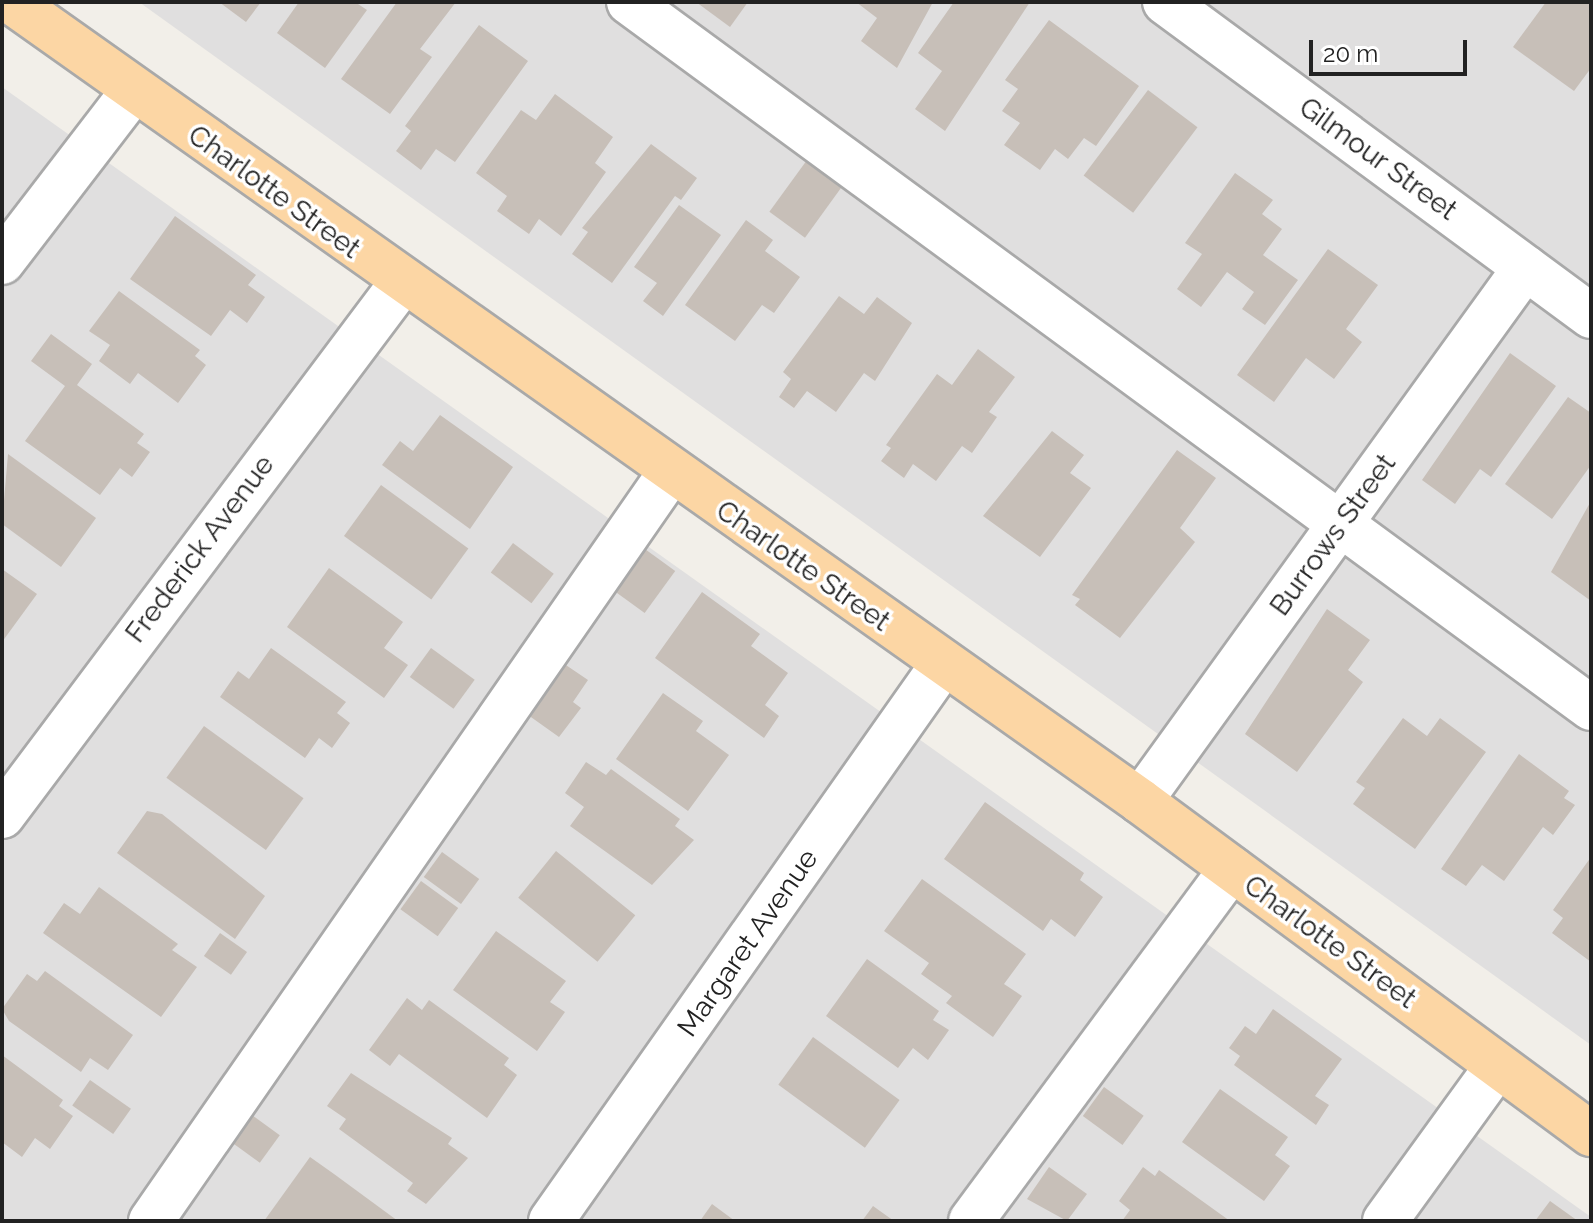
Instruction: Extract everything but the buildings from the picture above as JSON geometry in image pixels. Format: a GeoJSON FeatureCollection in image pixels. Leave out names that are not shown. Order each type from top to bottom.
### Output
{"type":"FeatureCollection","features":[{"type":"Feature","properties":{"kind":"main road","name":"Charlotte Street"},"geometry":{"type":"LineString","coordinates":[[12,2],[401,284],[1140,801],[1591,1134]]}},
{"type":"Feature","properties":{"kind":"street"},"geometry":{"type":"LineString","coordinates":[[629,2],[1591,708]]}},
{"type":"Feature","properties":{"kind":"street","name":"Gilmour Street"},"geometry":{"type":"LineString","coordinates":[[1165,2],[1591,316]]}},
{"type":"Feature","properties":{"kind":"street"},"geometry":{"type":"LineString","coordinates":[[2,262],[133,91]]}},
{"type":"Feature","properties":{"kind":"street","name":"Burrows Street"},"geometry":{"type":"LineString","coordinates":[[1140,801],[1525,268]]}},
{"type":"Feature","properties":{"kind":"street","name":"Frederick Avenue"},"geometry":{"type":"LineString","coordinates":[[2,816],[401,284]]}},
{"type":"Feature","properties":{"kind":"street"},"geometry":{"type":"LineString","coordinates":[[151,1221],[670,473]]}},
{"type":"Feature","properties":{"kind":"street","name":"Margaret Avenue"},"geometry":{"type":"LineString","coordinates":[[551,1221],[943,664]]}},
{"type":"Feature","properties":{"kind":"street"},"geometry":{"type":"LineString","coordinates":[[971,1221],[1231,869]]}},
{"type":"Feature","properties":{"kind":"street"},"geometry":{"type":"LineString","coordinates":[[1385,1221],[1497,1066]]}},
{"type":"Feature","properties":{"kind":"shaded area"},"geometry":{"type":"Polygon","coordinates":[[[139,2],[1591,2],[1591,1045],[139,2]]]}},
{"type":"Feature","properties":{"kind":"shaded area"},"geometry":{"type":"Polygon","coordinates":[[[2,87],[1591,1217],[1591,1221],[2,1221],[2,87]]]}}]}
